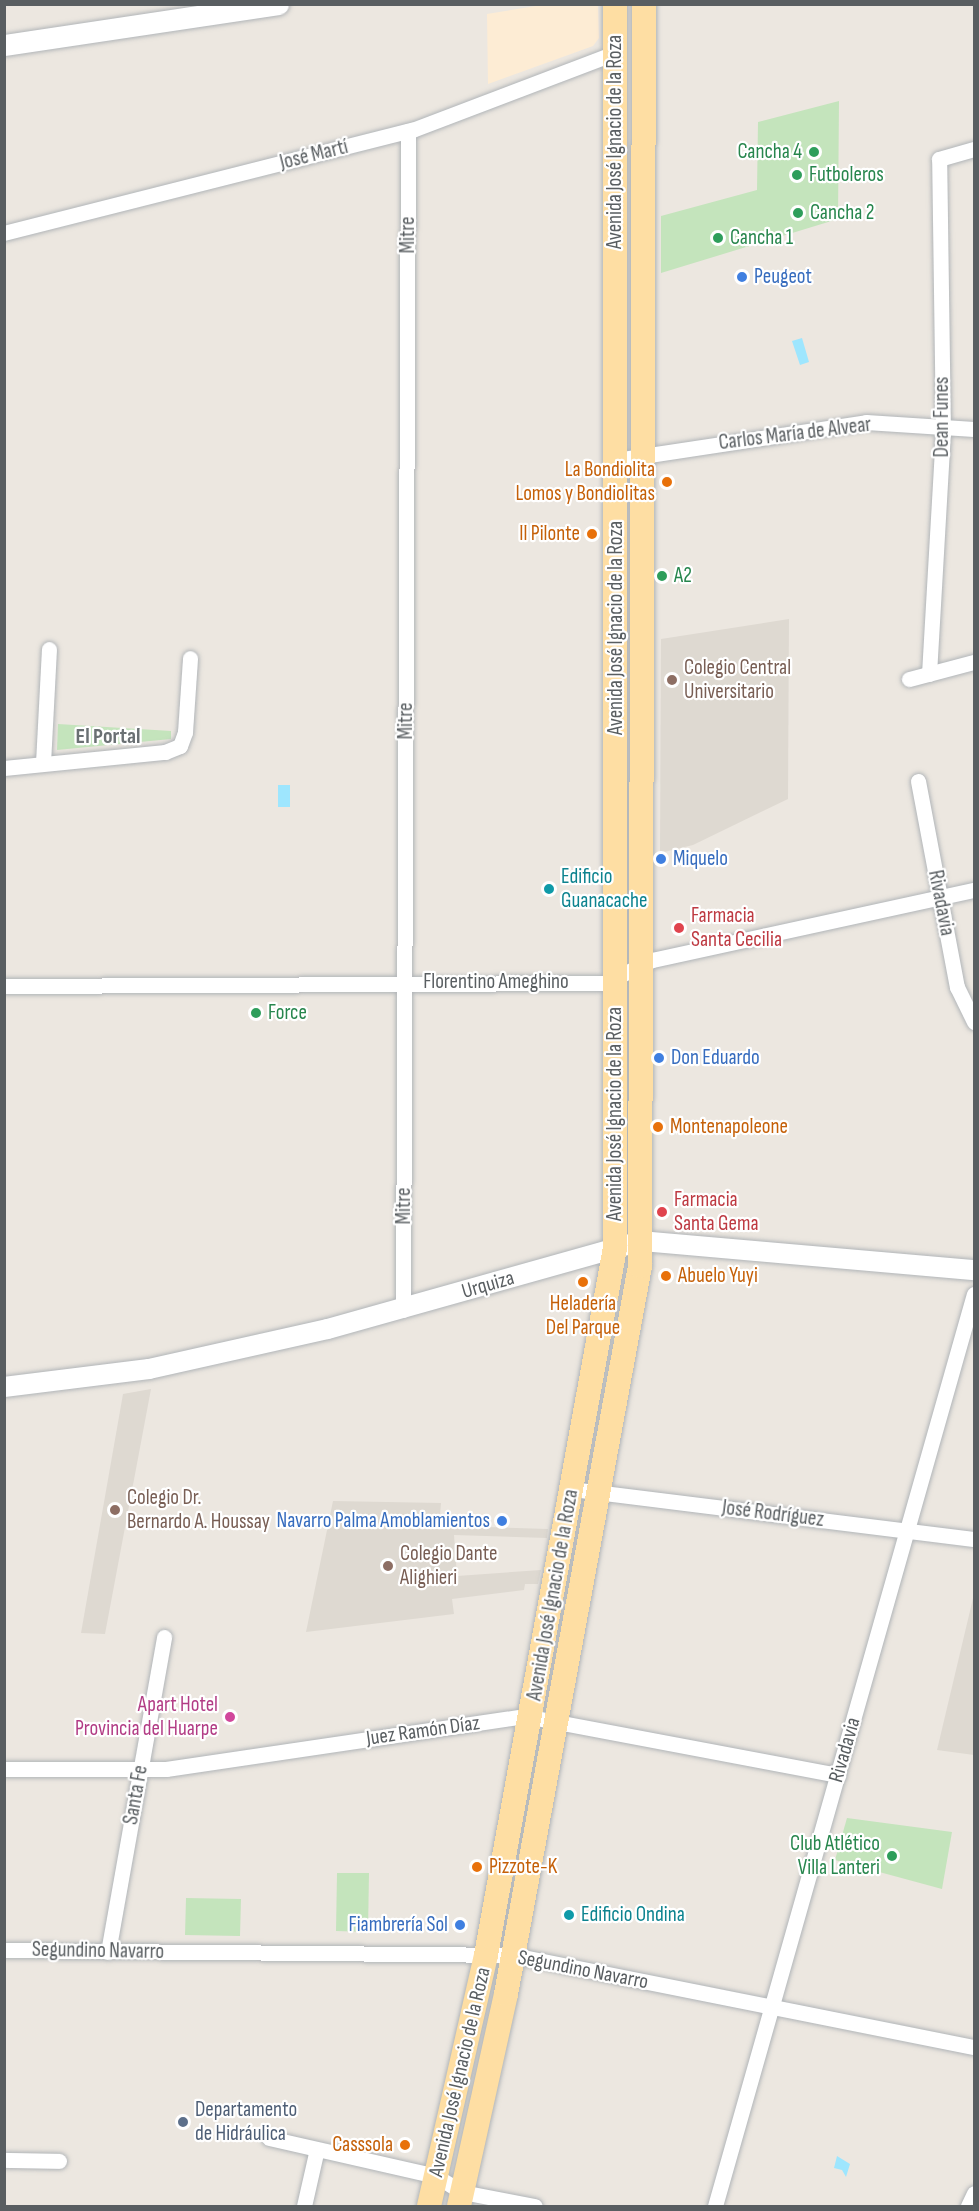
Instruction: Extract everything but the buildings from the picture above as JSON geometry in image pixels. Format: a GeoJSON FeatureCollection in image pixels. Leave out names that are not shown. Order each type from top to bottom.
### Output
{"type":"FeatureCollection","features":[{"type":"Feature","properties":{"kind":"main road"},"geometry":{"type":"LineString","coordinates":[[4,45],[278,4]]}},
{"type":"Feature","properties":{"kind":"main road","name":"Avenida José Ignacio de la Roza"},"geometry":{"type":"LineString","coordinates":[[429,2206],[486,1955],[507,1847],[615,1248],[615,4]]}},
{"type":"Feature","properties":{"kind":"main road","name":"Avenida José Ignacio de la Roza"},"geometry":{"type":"LineString","coordinates":[[456,2202],[513,1955],[640,1266],[644,4]]}},
{"type":"Feature","properties":{"kind":"main road"},"geometry":{"type":"LineString","coordinates":[[615,1248],[622,1291],[615,1340],[622,1365]]}},
{"type":"Feature","properties":{"kind":"main road"},"geometry":{"type":"LineString","coordinates":[[532,1717],[538,1748],[534,1788],[538,1821]]}},
{"type":"Feature","properties":{"kind":"main road"},"geometry":{"type":"LineString","coordinates":[[507,1847],[511,1886],[506,1927],[513,1955]]}},
{"type":"Feature","properties":{"kind":"main road"},"geometry":{"type":"LineString","coordinates":[[436,2176],[456,2202]]}},
{"type":"Feature","properties":{"kind":"street","name":"José Martí"},"geometry":{"type":"LineString","coordinates":[[4,233],[408,131],[615,53]]}},
{"type":"Feature","properties":{"kind":"street","name":"Mitre"},"geometry":{"type":"LineString","coordinates":[[404,1310],[408,131]]}},
{"type":"Feature","properties":{"kind":"street","name":"Dean Funes"},"geometry":{"type":"LineString","coordinates":[[929,674],[943,427],[939,159],[975,149]]}},
{"type":"Feature","properties":{"kind":"street","name":"Carlos María de Alvear"},"geometry":{"type":"LineString","coordinates":[[616,460],[866,422],[975,429]]}},
{"type":"Feature","properties":{"kind":"street"},"geometry":{"type":"LineString","coordinates":[[43,763],[49,649]]}},
{"type":"Feature","properties":{"kind":"street"},"geometry":{"type":"LineString","coordinates":[[4,768],[165,752],[180,746],[185,732],[190,658]]}},
{"type":"Feature","properties":{"kind":"street"},"geometry":{"type":"LineString","coordinates":[[909,680],[975,662]]}},
{"type":"Feature","properties":{"kind":"street","name":"Rivadavia"},"geometry":{"type":"LineString","coordinates":[[918,781],[957,987],[975,1022]]}},
{"type":"Feature","properties":{"kind":"street","name":"Florentino Ameghino"},"geometry":{"type":"LineString","coordinates":[[4,986],[405,982],[605,983],[641,965],[975,890]]}},
{"type":"Feature","properties":{"kind":"street","name":"Urquiza"},"geometry":{"type":"LineString","coordinates":[[4,1387],[149,1369],[404,1310],[640,1241],[975,1269]]}},
{"type":"Feature","properties":{"kind":"street","name":"Rivadavia"},"geometry":{"type":"LineString","coordinates":[[715,2206],[975,1294]]}},
{"type":"Feature","properties":{"kind":"street","name":"José Rodríguez"},"geometry":{"type":"LineString","coordinates":[[572,1489],[975,1539]]}},
{"type":"Feature","properties":{"kind":"street","name":"Santa Fe"},"geometry":{"type":"LineString","coordinates":[[108,1952],[164,1637]]}},
{"type":"Feature","properties":{"kind":"street","name":"Juez Ramón Díaz"},"geometry":{"type":"LineString","coordinates":[[4,1769],[166,1769],[532,1717],[838,1775]]}},
{"type":"Feature","properties":{"kind":"street","name":"Segundino Navarro"},"geometry":{"type":"LineString","coordinates":[[4,1950],[513,1955],[975,2047]]}},
{"type":"Feature","properties":{"kind":"street"},"geometry":{"type":"LineString","coordinates":[[269,2138],[436,2176]]}},
{"type":"Feature","properties":{"kind":"street"},"geometry":{"type":"LineString","coordinates":[[304,2206],[317,2149]]}},
{"type":"Feature","properties":{"kind":"street"},"geometry":{"type":"LineString","coordinates":[[4,2160],[59,2161]]}},
{"type":"Feature","properties":{"kind":"street"},"geometry":{"type":"LineString","coordinates":[[968,2206],[975,2193]]}},
{"type":"Feature","properties":{"kind":"street"},"geometry":{"type":"LineString","coordinates":[[456,2202],[535,2206]]}},
{"type":"Feature","properties":{"kind":"shaded area"},"geometry":{"type":"Polygon","coordinates":[[[548,4],[598,5],[599,38],[593,46],[488,84],[487,14],[548,4]]]}},
{"type":"Feature","properties":{"kind":"shaded area"},"geometry":{"type":"Polygon","coordinates":[[[789,619],[788,799],[693,845],[660,853],[661,639],[789,619]]]}},
{"type":"Feature","properties":{"kind":"shaded area","name":"Colegio Dr. Bernardo A. Houssay"},"geometry":{"type":"Polygon","coordinates":[[[151,1389],[105,1634],[81,1633],[123,1394],[151,1389]]]}},
{"type":"Feature","properties":{"kind":"shaded area","name":"Colegio Dante Alighieri"},"geometry":{"type":"Polygon","coordinates":[[[333,1501],[441,1503],[440,1515],[455,1516],[455,1526],[548,1529],[547,1538],[454,1535],[457,1576],[541,1570],[538,1584],[525,1584],[524,1590],[452,1599],[454,1614],[306,1632],[333,1501]]]}},
{"type":"Feature","properties":{"kind":"shaded area"},"geometry":{"type":"Polygon","coordinates":[[[974,1594],[974,1755],[937,1750],[974,1594]]]}},
{"type":"Feature","properties":{"kind":"green space","name":"Futboleros"},"geometry":{"type":"Polygon","coordinates":[[[839,101],[838,219],[661,273],[661,216],[757,190],[758,122],[839,101]]]}},
{"type":"Feature","properties":{"kind":"green space"},"geometry":{"type":"Polygon","coordinates":[[[58,724],[171,731],[171,739],[57,750],[58,724]]]}},
{"type":"Feature","properties":{"kind":"green space","name":"Club Atlético Villa Lanteri"},"geometry":{"type":"Polygon","coordinates":[[[847,1818],[952,1832],[942,1889],[835,1860],[847,1818]]]}},
{"type":"Feature","properties":{"kind":"green space"},"geometry":{"type":"Polygon","coordinates":[[[337,1873],[369,1873],[368,1932],[336,1931],[337,1873]]]}},
{"type":"Feature","properties":{"kind":"green space"},"geometry":{"type":"Polygon","coordinates":[[[186,1898],[241,1899],[240,1936],[185,1935],[186,1898]]]}},
{"type":"Feature","properties":{"kind":"water"},"geometry":{"type":"Polygon","coordinates":[[[802,338],[809,362],[800,365],[792,341],[802,338]]]}},
{"type":"Feature","properties":{"kind":"water"},"geometry":{"type":"Polygon","coordinates":[[[278,785],[290,785],[290,807],[278,807],[278,785]]]}},
{"type":"Feature","properties":{"kind":"water"},"geometry":{"type":"Polygon","coordinates":[[[837,2156],[850,2164],[846,2177],[842,2170],[834,2168],[837,2156]]]}},
{"type":"Feature","properties":{"kind":"place","name":"Cancha 4"},"geometry":{"type":"Point","coordinates":[814,152]}},
{"type":"Feature","properties":{"kind":"place","name":"Futboleros"},"geometry":{"type":"Point","coordinates":[797,175]}},
{"type":"Feature","properties":{"kind":"place","name":"Cancha 2"},"geometry":{"type":"Point","coordinates":[798,213]}},
{"type":"Feature","properties":{"kind":"place","name":"Cancha 1"},"geometry":{"type":"Point","coordinates":[718,238]}},
{"type":"Feature","properties":{"kind":"place","name":"Peugeot"},"geometry":{"type":"Point","coordinates":[742,277]}},
{"type":"Feature","properties":{"kind":"place","name":"La Bondiolita Lomos y Bondiolitas"},"geometry":{"type":"Point","coordinates":[667,482]}},
{"type":"Feature","properties":{"kind":"place","name":"Il Pilonte"},"geometry":{"type":"Point","coordinates":[592,534]}},
{"type":"Feature","properties":{"kind":"place","name":"A2"},"geometry":{"type":"Point","coordinates":[662,576]}},
{"type":"Feature","properties":{"kind":"place","name":"Colegio Central Universitario"},"geometry":{"type":"Point","coordinates":[672,680]}},
{"type":"Feature","properties":{"kind":"place","name":"Miquelo"},"geometry":{"type":"Point","coordinates":[661,859]}},
{"type":"Feature","properties":{"kind":"place","name":"Edificio Guanacache"},"geometry":{"type":"Point","coordinates":[549,889]}},
{"type":"Feature","properties":{"kind":"place","name":"Farmacia Santa Cecilia"},"geometry":{"type":"Point","coordinates":[679,928]}},
{"type":"Feature","properties":{"kind":"place","name":"Force"},"geometry":{"type":"Point","coordinates":[256,1013]}},
{"type":"Feature","properties":{"kind":"place","name":"Don Eduardo"},"geometry":{"type":"Point","coordinates":[659,1058]}},
{"type":"Feature","properties":{"kind":"place","name":"Montenapoleone"},"geometry":{"type":"Point","coordinates":[658,1127]}},
{"type":"Feature","properties":{"kind":"place","name":"Farmacia Santa Gema"},"geometry":{"type":"Point","coordinates":[662,1212]}},
{"type":"Feature","properties":{"kind":"place","name":"Abuelo Yuyi"},"geometry":{"type":"Point","coordinates":[666,1276]}},
{"type":"Feature","properties":{"kind":"place","name":"Heladería Del Parque"},"geometry":{"type":"Point","coordinates":[583,1282]}},
{"type":"Feature","properties":{"kind":"place","name":"Colegio Dr. Bernardo A. Houssay"},"geometry":{"type":"Point","coordinates":[115,1510]}},
{"type":"Feature","properties":{"kind":"place","name":"Navarro Palma Amoblamientos"},"geometry":{"type":"Point","coordinates":[502,1521]}},
{"type":"Feature","properties":{"kind":"place","name":"Colegio Dante Alighieri"},"geometry":{"type":"Point","coordinates":[388,1566]}},
{"type":"Feature","properties":{"kind":"place","name":"Apart Hotel Provincia del Huarpe"},"geometry":{"type":"Point","coordinates":[230,1717]}},
{"type":"Feature","properties":{"kind":"place","name":"Club Atlético Villa Lanteri"},"geometry":{"type":"Point","coordinates":[892,1856]}},
{"type":"Feature","properties":{"kind":"place","name":"Pizzote-K"},"geometry":{"type":"Point","coordinates":[477,1867]}},
{"type":"Feature","properties":{"kind":"place","name":"Edificio Ondina"},"geometry":{"type":"Point","coordinates":[569,1915]}},
{"type":"Feature","properties":{"kind":"place","name":"Fiambrería Sol"},"geometry":{"type":"Point","coordinates":[460,1925]}},
{"type":"Feature","properties":{"kind":"place","name":"Departamento de Hidráulica"},"geometry":{"type":"Point","coordinates":[183,2122]}},
{"type":"Feature","properties":{"kind":"place","name":"Casssola"},"geometry":{"type":"Point","coordinates":[405,2145]}},
{"type":"Feature","properties":{"kind":"district","name":"El Portal"},"geometry":{"type":"Point","coordinates":[108,737]}}]}
